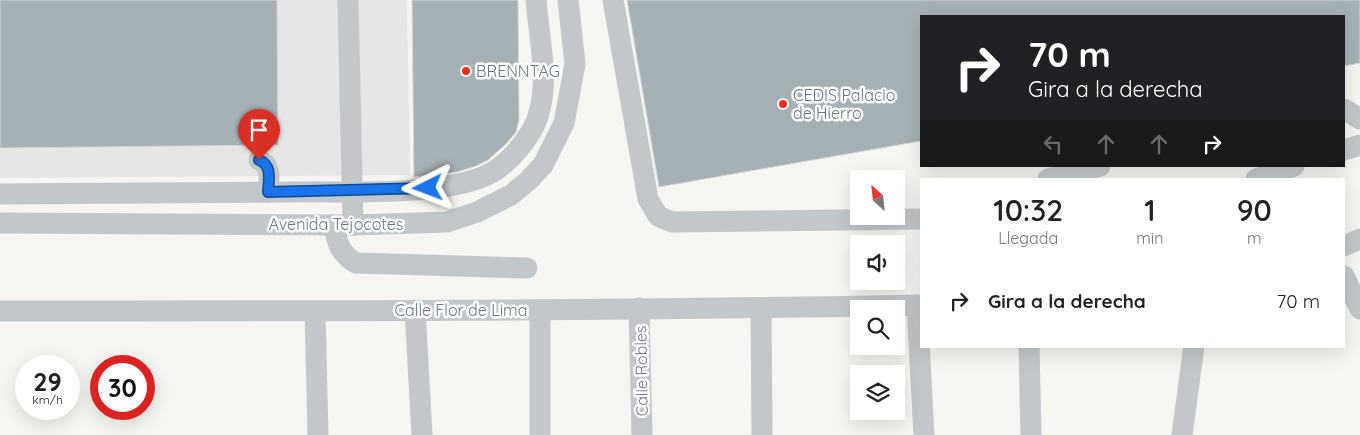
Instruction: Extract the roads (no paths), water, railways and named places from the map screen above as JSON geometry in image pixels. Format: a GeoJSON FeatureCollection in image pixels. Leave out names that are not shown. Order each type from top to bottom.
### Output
{"type":"FeatureCollection","features":[{"type":"Feature","properties":{"kind":"street"},"geometry":{"type":"LineString","coordinates":[[348,0],[352,191],[337,244],[345,257],[356,263],[527,268]]}},
{"type":"Feature","properties":{"kind":"street","name":"Avenida Tejocotes"},"geometry":{"type":"LineString","coordinates":[[0,194],[352,191],[447,187],[481,178],[500,168],[515,152],[532,130],[543,103],[536,0]]}},
{"type":"Feature","properties":{"kind":"street","name":"Avenida Tejocotes"},"geometry":{"type":"LineString","coordinates":[[0,223],[343,225],[447,222],[477,212],[511,195],[528,181],[543,165],[564,123],[575,64],[568,0]]}},
{"type":"Feature","properties":{"kind":"street"},"geometry":{"type":"LineString","coordinates":[[613,0],[648,199],[658,216],[672,222],[850,218]]}},
{"type":"Feature","properties":{"kind":"street"},"geometry":{"type":"LineString","coordinates":[[1345,110],[1360,119]]}},
{"type":"Feature","properties":{"kind":"street"},"geometry":{"type":"LineString","coordinates":[[1345,150],[1360,144]]}},
{"type":"Feature","properties":{"kind":"street"},"geometry":{"type":"LineString","coordinates":[[259,160],[265,162],[268,167],[268,192]]}},
{"type":"Feature","properties":{"kind":"street"},"geometry":{"type":"LineString","coordinates":[[1052,178],[1096,167]]}},
{"type":"Feature","properties":{"kind":"street"},"geometry":{"type":"LineString","coordinates":[[1259,178],[1291,167]]}},
{"type":"Feature","properties":{"kind":"street"},"geometry":{"type":"LineString","coordinates":[[905,214],[920,210]]}},
{"type":"Feature","properties":{"kind":"street"},"geometry":{"type":"LineString","coordinates":[[905,218],[920,219]]}},
{"type":"Feature","properties":{"kind":"street"},"geometry":{"type":"LineString","coordinates":[[1345,246],[1360,239]]}},
{"type":"Feature","properties":{"kind":"street"},"geometry":{"type":"LineString","coordinates":[[1345,278],[1360,309]]}},
{"type":"Feature","properties":{"kind":"street"},"geometry":{"type":"LineString","coordinates":[[919,305],[920,331]]}},
{"type":"Feature","properties":{"kind":"street","name":"Calle Flor de Lima"},"geometry":{"type":"LineString","coordinates":[[0,312],[640,308],[761,310],[919,305]]}},
{"type":"Feature","properties":{"kind":"street","name":"Calle Robles"},"geometry":{"type":"LineString","coordinates":[[640,308],[642,435]]}},
{"type":"Feature","properties":{"kind":"street"},"geometry":{"type":"LineString","coordinates":[[415,310],[422,435]]}},
{"type":"Feature","properties":{"kind":"street"},"geometry":{"type":"LineString","coordinates":[[540,310],[540,435]]}},
{"type":"Feature","properties":{"kind":"street"},"geometry":{"type":"LineString","coordinates":[[761,310],[762,435]]}},
{"type":"Feature","properties":{"kind":"street"},"geometry":{"type":"LineString","coordinates":[[314,311],[318,435]]}},
{"type":"Feature","properties":{"kind":"street"},"geometry":{"type":"LineString","coordinates":[[921,348],[924,435]]}},
{"type":"Feature","properties":{"kind":"street"},"geometry":{"type":"LineString","coordinates":[[1029,348],[1031,435]]}},
{"type":"Feature","properties":{"kind":"street"},"geometry":{"type":"LineString","coordinates":[[1182,435],[1194,348]]}},
{"type":"Feature","properties":{"kind":"place","name":"BRENNTAG"},"geometry":{"type":"Point","coordinates":[466,71]}},
{"type":"Feature","properties":{"kind":"place","name":"CEDIS Palacio de Hierro"},"geometry":{"type":"Point","coordinates":[783,104]}}]}
